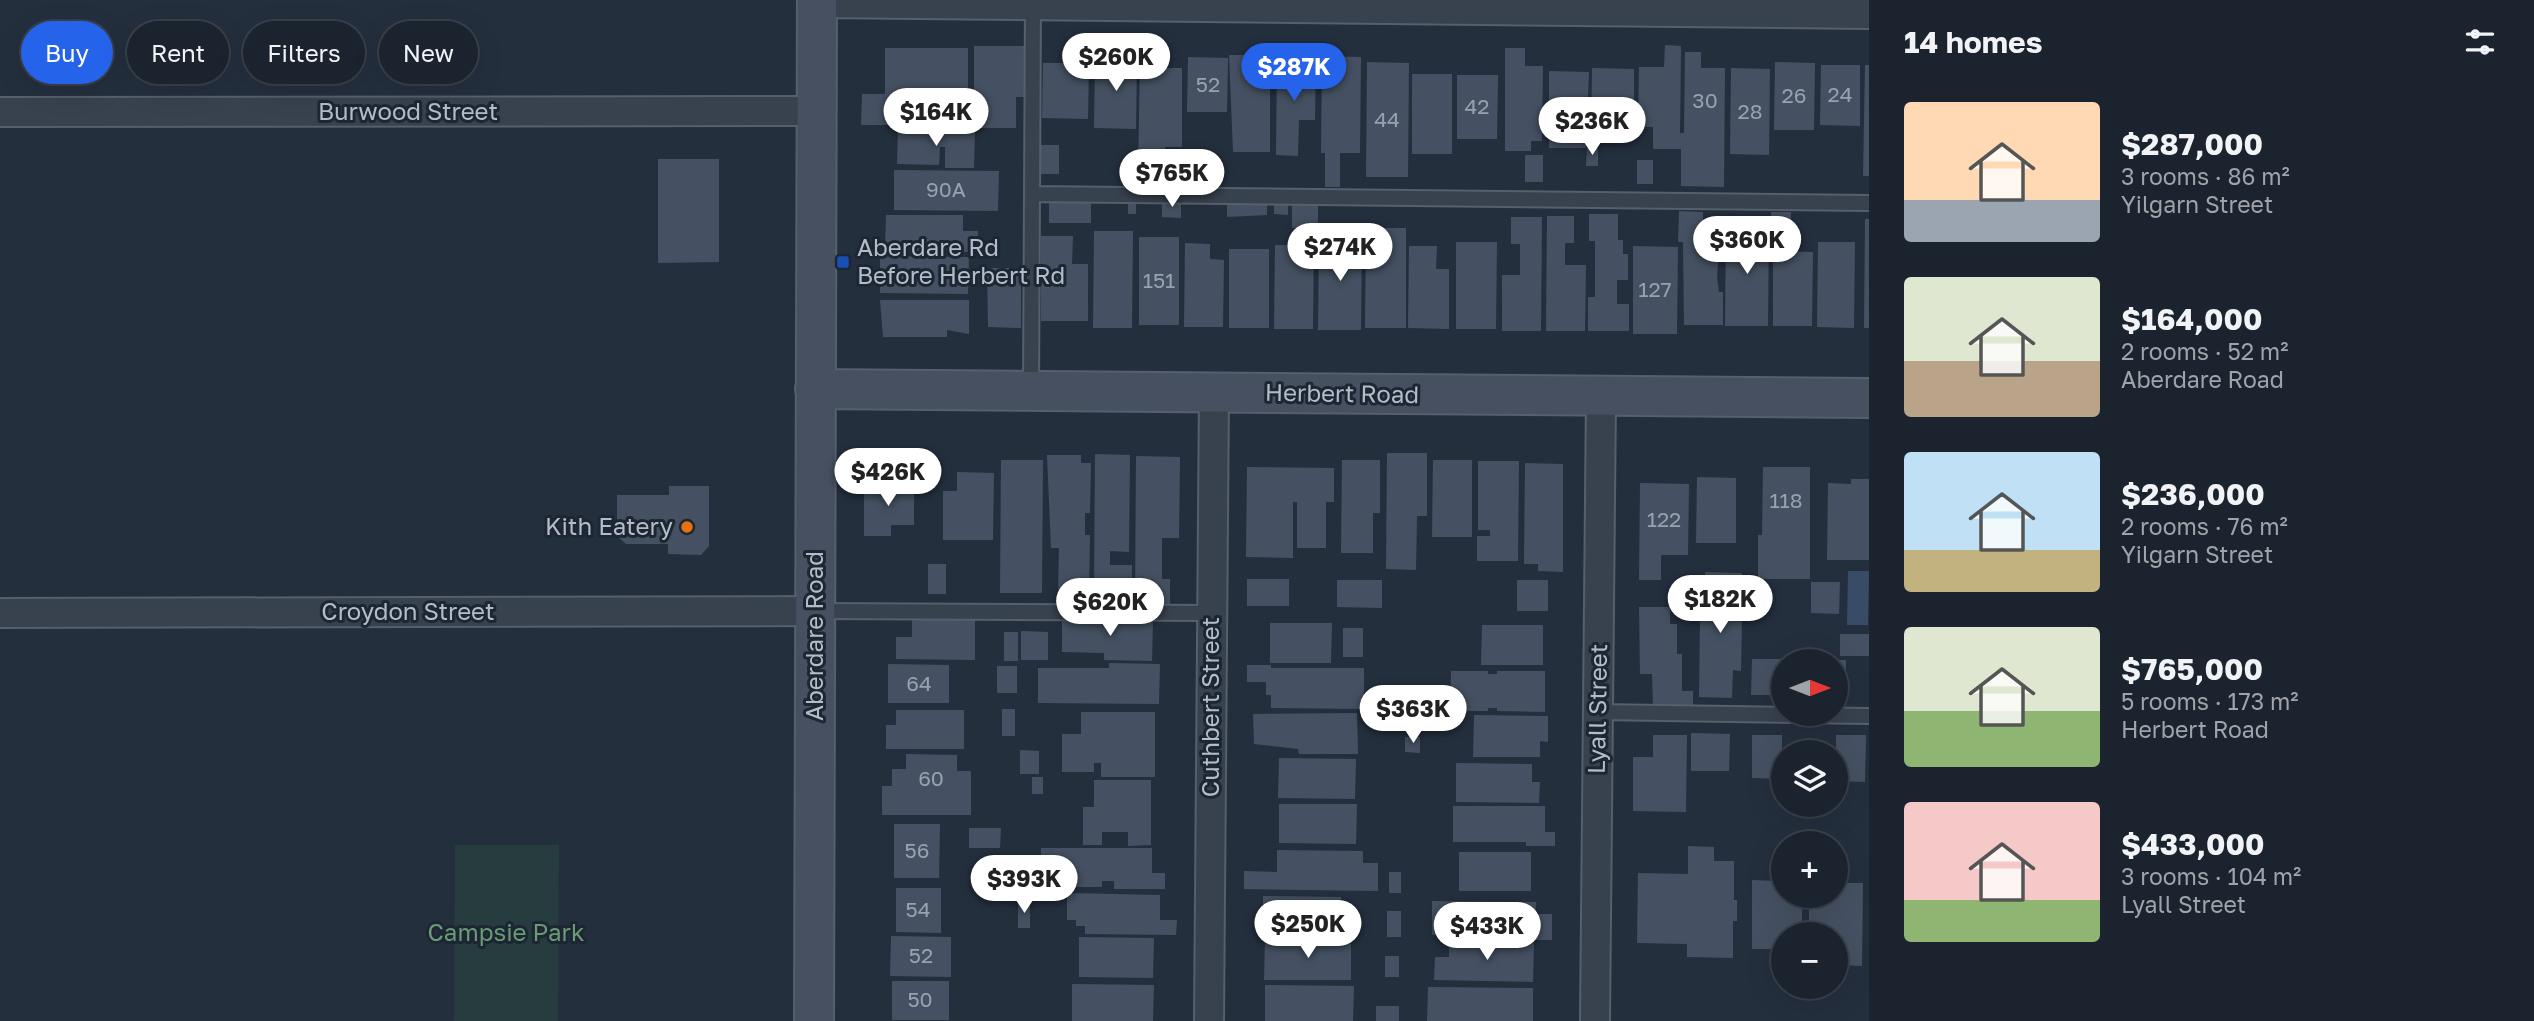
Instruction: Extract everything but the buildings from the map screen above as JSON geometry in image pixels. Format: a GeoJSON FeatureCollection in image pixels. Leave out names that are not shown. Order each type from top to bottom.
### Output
{"type":"FeatureCollection","features":[{"type":"Feature","properties":{"kind":"street"},"geometry":{"type":"LineString","coordinates":[[817,2],[1869,14]]}},
{"type":"Feature","properties":{"kind":"street","name":"Aberdare Road"},"geometry":{"type":"LineString","coordinates":[[814,1021],[817,2]]}},
{"type":"Feature","properties":{"kind":"street","name":"Burwood Street"},"geometry":{"type":"LineString","coordinates":[[0,112],[817,111]]}},
{"type":"Feature","properties":{"kind":"street","name":"Herbert Road"},"geometry":{"type":"LineString","coordinates":[[815,389],[1869,398]]}},
{"type":"Feature","properties":{"kind":"street","name":"Cuthbert Street"},"geometry":{"type":"LineString","coordinates":[[1209,1021],[1214,393]]}},
{"type":"Feature","properties":{"kind":"street","name":"Lyall Street"},"geometry":{"type":"LineString","coordinates":[[1595,1021],[1601,396]]}},
{"type":"Feature","properties":{"kind":"street","name":"Croydon Street"},"geometry":{"type":"LineString","coordinates":[[0,613],[816,611]]}},
{"type":"Feature","properties":{"kind":"lane"},"geometry":{"type":"LineString","coordinates":[[1031,391],[1033,3]]}},
{"type":"Feature","properties":{"kind":"lane"},"geometry":{"type":"LineString","coordinates":[[1032,194],[1869,203]]}},
{"type":"Feature","properties":{"kind":"lane"},"geometry":{"type":"LineString","coordinates":[[816,611],[1212,613]]}},
{"type":"Feature","properties":{"kind":"lane"},"geometry":{"type":"LineString","coordinates":[[1598,712],[1869,716]]}},
{"type":"Feature","properties":{"kind":"green space","name":"Campsie Park"},"geometry":{"type":"Polygon","coordinates":[[[455,845],[559,845],[558,1021],[454,1021],[455,845]]]}},
{"type":"Feature","properties":{"kind":"water"},"geometry":{"type":"Polygon","coordinates":[[[1848,571],[1869,571],[1868,625],[1847,625],[1848,571]]]}},
{"type":"Feature","properties":{"kind":"place","name":"Aberdare Rd Before Herbert Rd"},"geometry":{"type":"Point","coordinates":[843,262]}},
{"type":"Feature","properties":{"kind":"place","name":"Kith Eatery"},"geometry":{"type":"Point","coordinates":[687,527]}}]}
